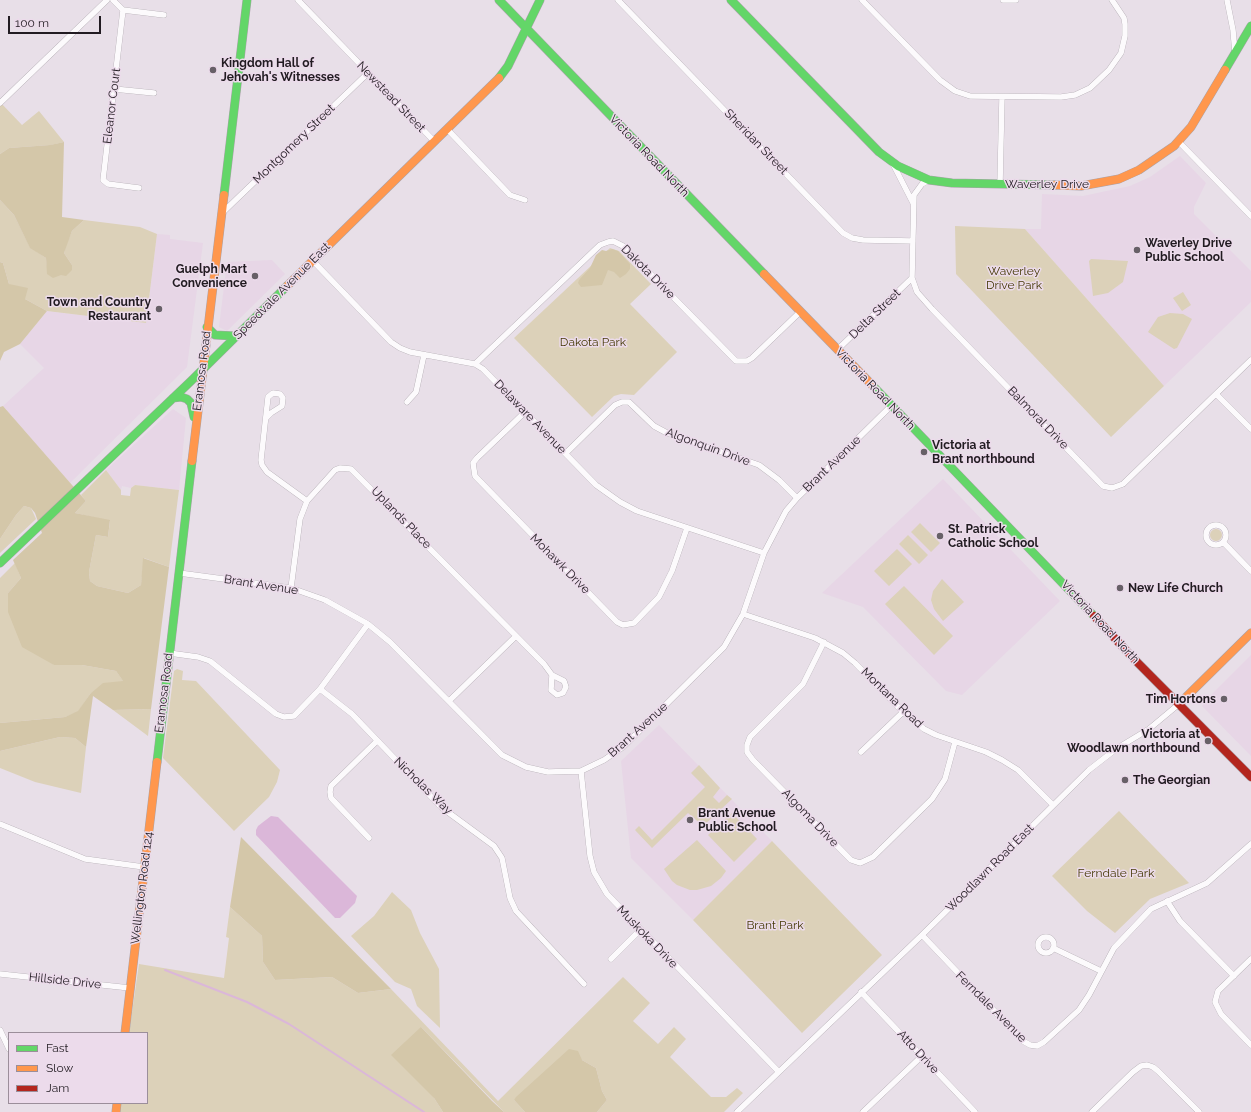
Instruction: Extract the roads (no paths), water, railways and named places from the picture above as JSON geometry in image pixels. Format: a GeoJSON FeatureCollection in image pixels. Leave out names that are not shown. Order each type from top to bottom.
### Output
{"type":"FeatureCollection","features":[{"type":"Feature","properties":{"kind":"main road","name":"Eramosa Road"},"geometry":{"type":"LineString","coordinates":[[159,743],[220,215],[247,0]]}},
{"type":"Feature","properties":{"kind":"main road","name":"Victoria Road North"},"geometry":{"type":"LineString","coordinates":[[499,0],[1251,777]]}},
{"type":"Feature","properties":{"kind":"main road","name":"Speedvale Avenue East"},"geometry":{"type":"LineString","coordinates":[[0,563],[202,370],[501,76],[540,0]]}},
{"type":"Feature","properties":{"kind":"main road","name":"Waverley Drive"},"geometry":{"type":"LineString","coordinates":[[731,0],[872,146],[892,162],[910,172],[929,180],[952,184],[1081,186],[1102,183],[1139,170],[1179,142],[1202,111],[1251,26]]}},
{"type":"Feature","properties":{"kind":"main road"},"geometry":{"type":"LineString","coordinates":[[207,327],[215,335],[236,336]]}},
{"type":"Feature","properties":{"kind":"main road"},"geometry":{"type":"LineString","coordinates":[[173,398],[181,397],[187,399],[191,403],[196,424]]}},
{"type":"Feature","properties":{"kind":"main road","name":"Woodlawn Road East"},"geometry":{"type":"LineString","coordinates":[[1179,704],[1251,633]]}},
{"type":"Feature","properties":{"kind":"main road","name":"Wellington Road 124"},"geometry":{"type":"LineString","coordinates":[[125,1032],[159,743]]}},
{"type":"Feature","properties":{"kind":"street"},"geometry":{"type":"LineString","coordinates":[[0,103],[107,0]]}},
{"type":"Feature","properties":{"kind":"street"},"geometry":{"type":"LineString","coordinates":[[113,0],[123,10],[164,15]]}},
{"type":"Feature","properties":{"kind":"street","name":"Newstead Street"},"geometry":{"type":"LineString","coordinates":[[298,0],[434,141]]}},
{"type":"Feature","properties":{"kind":"street","name":"Sheridan Street"},"geometry":{"type":"LineString","coordinates":[[618,0],[843,232],[852,238],[863,240],[913,241]]}},
{"type":"Feature","properties":{"kind":"street"},"geometry":{"type":"LineString","coordinates":[[862,0],[947,87],[966,95],[1002,97],[1067,96],[1090,88],[1114,64],[1124,48],[1126,36],[1124,18],[1112,0]]}},
{"type":"Feature","properties":{"kind":"street"},"geometry":{"type":"LineString","coordinates":[[1003,0],[1016,0]]}},
{"type":"Feature","properties":{"kind":"street"},"geometry":{"type":"LineString","coordinates":[[1227,0],[1233,30],[1235,53]]}},
{"type":"Feature","properties":{"kind":"street","name":"Eleanor Court"},"geometry":{"type":"LineString","coordinates":[[123,10],[103,180],[108,184],[139,188]]}},
{"type":"Feature","properties":{"kind":"street","name":"Montgomery Street"},"geometry":{"type":"LineString","coordinates":[[220,215],[368,73]]}},
{"type":"Feature","properties":{"kind":"street"},"geometry":{"type":"LineString","coordinates":[[114,89],[154,94]]}},
{"type":"Feature","properties":{"kind":"street"},"geometry":{"type":"LineString","coordinates":[[1000,184],[1002,97]]}},
{"type":"Feature","properties":{"kind":"street"},"geometry":{"type":"LineString","coordinates":[[447,129],[510,195],[525,200]]}},
{"type":"Feature","properties":{"kind":"street"},"geometry":{"type":"LineString","coordinates":[[1179,142],[1251,216]]}},
{"type":"Feature","properties":{"kind":"street","name":"Waverley Drive"},"geometry":{"type":"LineString","coordinates":[[892,162],[914,205]]}},
{"type":"Feature","properties":{"kind":"street","name":"Balmoral Drive"},"geometry":{"type":"LineString","coordinates":[[929,180],[914,195],[912,278],[917,292],[1103,486],[1108,488],[1117,488],[1123,484],[1251,360]]}},
{"type":"Feature","properties":{"kind":"street","name":"Dakota Drive"},"geometry":{"type":"LineString","coordinates":[[475,364],[600,245],[608,242],[613,242],[623,246],[736,360],[747,361],[752,358],[800,312]]}},
{"type":"Feature","properties":{"kind":"street","name":"Delaware Avenue"},"geometry":{"type":"LineString","coordinates":[[313,261],[391,342],[410,352],[475,364],[491,376],[596,484],[620,502],[637,511],[764,554]]}},
{"type":"Feature","properties":{"kind":"street","name":"Delta Street"},"geometry":{"type":"LineString","coordinates":[[837,350],[912,278]]}},
{"type":"Feature","properties":{"kind":"street"},"geometry":{"type":"LineString","coordinates":[[407,402],[416,392],[424,355]]}},
{"type":"Feature","properties":{"kind":"street"},"geometry":{"type":"LineString","coordinates":[[1216,394],[1251,429]]}},
{"type":"Feature","properties":{"kind":"street","name":"Algonquin Drive"},"geometry":{"type":"LineString","coordinates":[[566,453],[615,405],[622,402],[629,402],[654,426],[665,432],[759,465],[779,480],[797,498]]}},
{"type":"Feature","properties":{"kind":"street","name":"Brant Avenue"},"geometry":{"type":"LineString","coordinates":[[179,573],[291,588],[325,600],[368,624],[390,642],[502,755],[526,767],[548,772],[581,770],[604,760],[623,747],[714,658],[733,635],[744,614],[764,554],[779,523],[797,498],[892,406]]}},
{"type":"Feature","properties":{"kind":"street","name":"Mohawk Drive"},"geometry":{"type":"LineString","coordinates":[[525,412],[473,463],[474,476],[617,622],[623,625],[634,622],[659,597],[672,571],[687,528]]}},
{"type":"Feature","properties":{"kind":"street"},"geometry":{"type":"LineString","coordinates":[[266,418],[261,460],[263,468],[307,501]]}},
{"type":"Feature","properties":{"kind":"street","name":"Uplands Place"},"geometry":{"type":"LineString","coordinates":[[291,588],[300,519],[307,501],[335,470],[346,467],[356,471],[552,675]]}},
{"type":"Feature","properties":{"kind":"street"},"geometry":{"type":"LineString","coordinates":[[1222,542],[1251,571]]}},
{"type":"Feature","properties":{"kind":"street","name":"Montana Road"},"geometry":{"type":"LineString","coordinates":[[744,614],[824,642],[856,663],[903,712],[924,729],[955,742],[986,752],[1002,760],[1018,770],[1053,805]]}},
{"type":"Feature","properties":{"kind":"street"},"geometry":{"type":"LineString","coordinates":[[169,653],[198,657],[210,661],[276,714],[284,717],[294,716],[302,710],[320,689],[368,624]]}},
{"type":"Feature","properties":{"kind":"street"},"geometry":{"type":"LineString","coordinates":[[449,701],[516,636]]}},
{"type":"Feature","properties":{"kind":"street","name":"Algoma Drive"},"geometry":{"type":"LineString","coordinates":[[824,642],[803,684],[750,738],[747,745],[747,752],[753,760],[851,860],[860,863],[873,857],[932,799],[945,779],[955,742]]}},
{"type":"Feature","properties":{"kind":"street","name":"Nicholas Way"},"geometry":{"type":"LineString","coordinates":[[320,689],[352,714],[441,807],[494,846],[502,858],[510,898],[516,911],[584,984]]}},
{"type":"Feature","properties":{"kind":"street","name":"Woodlawn Road East"},"geometry":{"type":"LineString","coordinates":[[737,1112],[778,1071],[922,935],[1089,770],[1107,755],[1149,729],[1179,704]]}},
{"type":"Feature","properties":{"kind":"street"},"geometry":{"type":"LineString","coordinates":[[861,752],[903,712]]}},
{"type":"Feature","properties":{"kind":"street"},"geometry":{"type":"LineString","coordinates":[[369,838],[331,798],[330,792],[331,786],[377,741]]}},
{"type":"Feature","properties":{"kind":"street","name":"Muskoka Drive"},"geometry":{"type":"LineString","coordinates":[[581,770],[590,856],[594,872],[613,902],[778,1071]]}},
{"type":"Feature","properties":{"kind":"street"},"geometry":{"type":"LineString","coordinates":[[0,824],[85,859],[144,867]]}},
{"type":"Feature","properties":{"kind":"street","name":"Ferndale Avenue"},"geometry":{"type":"LineString","coordinates":[[922,935],[1023,1041],[1030,1045],[1037,1046],[1044,1042],[1078,1010],[1089,995],[1113,949],[1150,909],[1207,883],[1251,844]]}},
{"type":"Feature","properties":{"kind":"street"},"geometry":{"type":"LineString","coordinates":[[1167,901],[1180,920],[1234,976]]}},
{"type":"Feature","properties":{"kind":"street"},"geometry":{"type":"LineString","coordinates":[[611,959],[640,930]]}},
{"type":"Feature","properties":{"kind":"street"},"geometry":{"type":"LineString","coordinates":[[1053,948],[1101,971]]}},
{"type":"Feature","properties":{"kind":"street"},"geometry":{"type":"LineString","coordinates":[[1251,959],[1218,991],[1215,1002],[1221,1014],[1251,1045]]}},
{"type":"Feature","properties":{"kind":"street","name":"Hillside Drive"},"geometry":{"type":"LineString","coordinates":[[0,974],[130,988]]}},
{"type":"Feature","properties":{"kind":"street","name":"Atto Drive"},"geometry":{"type":"LineString","coordinates":[[861,992],[975,1112]]}},
{"type":"Feature","properties":{"kind":"street"},"geometry":{"type":"LineString","coordinates":[[0,1030],[8,1047]]}},
{"type":"Feature","properties":{"kind":"street"},"geometry":{"type":"LineString","coordinates":[[863,1112],[922,1056]]}},
{"type":"Feature","properties":{"kind":"street"},"geometry":{"type":"LineString","coordinates":[[1092,1112],[1140,1066],[1147,1065],[1158,1071],[1199,1112]]}},
{"type":"Feature","properties":{"kind":"waterway"},"geometry":{"type":"LineString","coordinates":[[165,970],[247,1002],[289,1024],[424,1112]]}},
{"type":"Feature","properties":{"kind":"place","name":"Kingdom Hall of Jehovah's Witnesses"},"geometry":{"type":"Point","coordinates":[213,70]}},
{"type":"Feature","properties":{"kind":"place","name":"Waverley Drive Public School"},"geometry":{"type":"Point","coordinates":[1137,250]}},
{"type":"Feature","properties":{"kind":"place","name":"Guelph Mart Convenience"},"geometry":{"type":"Point","coordinates":[255,276]}},
{"type":"Feature","properties":{"kind":"place","name":"Town and Country Restaurant"},"geometry":{"type":"Point","coordinates":[159,309]}},
{"type":"Feature","properties":{"kind":"place","name":"Victoria at Brant northbound"},"geometry":{"type":"Point","coordinates":[924,452]}},
{"type":"Feature","properties":{"kind":"place","name":"St. Patrick Catholic School"},"geometry":{"type":"Point","coordinates":[940,536]}},
{"type":"Feature","properties":{"kind":"place","name":"New Life Church"},"geometry":{"type":"Point","coordinates":[1120,588]}},
{"type":"Feature","properties":{"kind":"place","name":"Tim Hortons"},"geometry":{"type":"Point","coordinates":[1224,699]}},
{"type":"Feature","properties":{"kind":"place","name":"Victoria at Woodlawn northbound"},"geometry":{"type":"Point","coordinates":[1208,741]}},
{"type":"Feature","properties":{"kind":"place","name":"The Georgian"},"geometry":{"type":"Point","coordinates":[1125,780]}},
{"type":"Feature","properties":{"kind":"place","name":"Brant Avenue Public School"},"geometry":{"type":"Point","coordinates":[690,820]}},
{"type":"Feature","properties":{"kind":"park label","name":"Waverley Drive Park"},"geometry":{"type":"Point","coordinates":[1014,278]}},
{"type":"Feature","properties":{"kind":"park label","name":"Dakota Park"},"geometry":{"type":"Point","coordinates":[593,342]}},
{"type":"Feature","properties":{"kind":"park label","name":"Ferndale Park"},"geometry":{"type":"Point","coordinates":[1116,873]}},
{"type":"Feature","properties":{"kind":"park label","name":"Brant Park"},"geometry":{"type":"Point","coordinates":[775,925]}}]}
